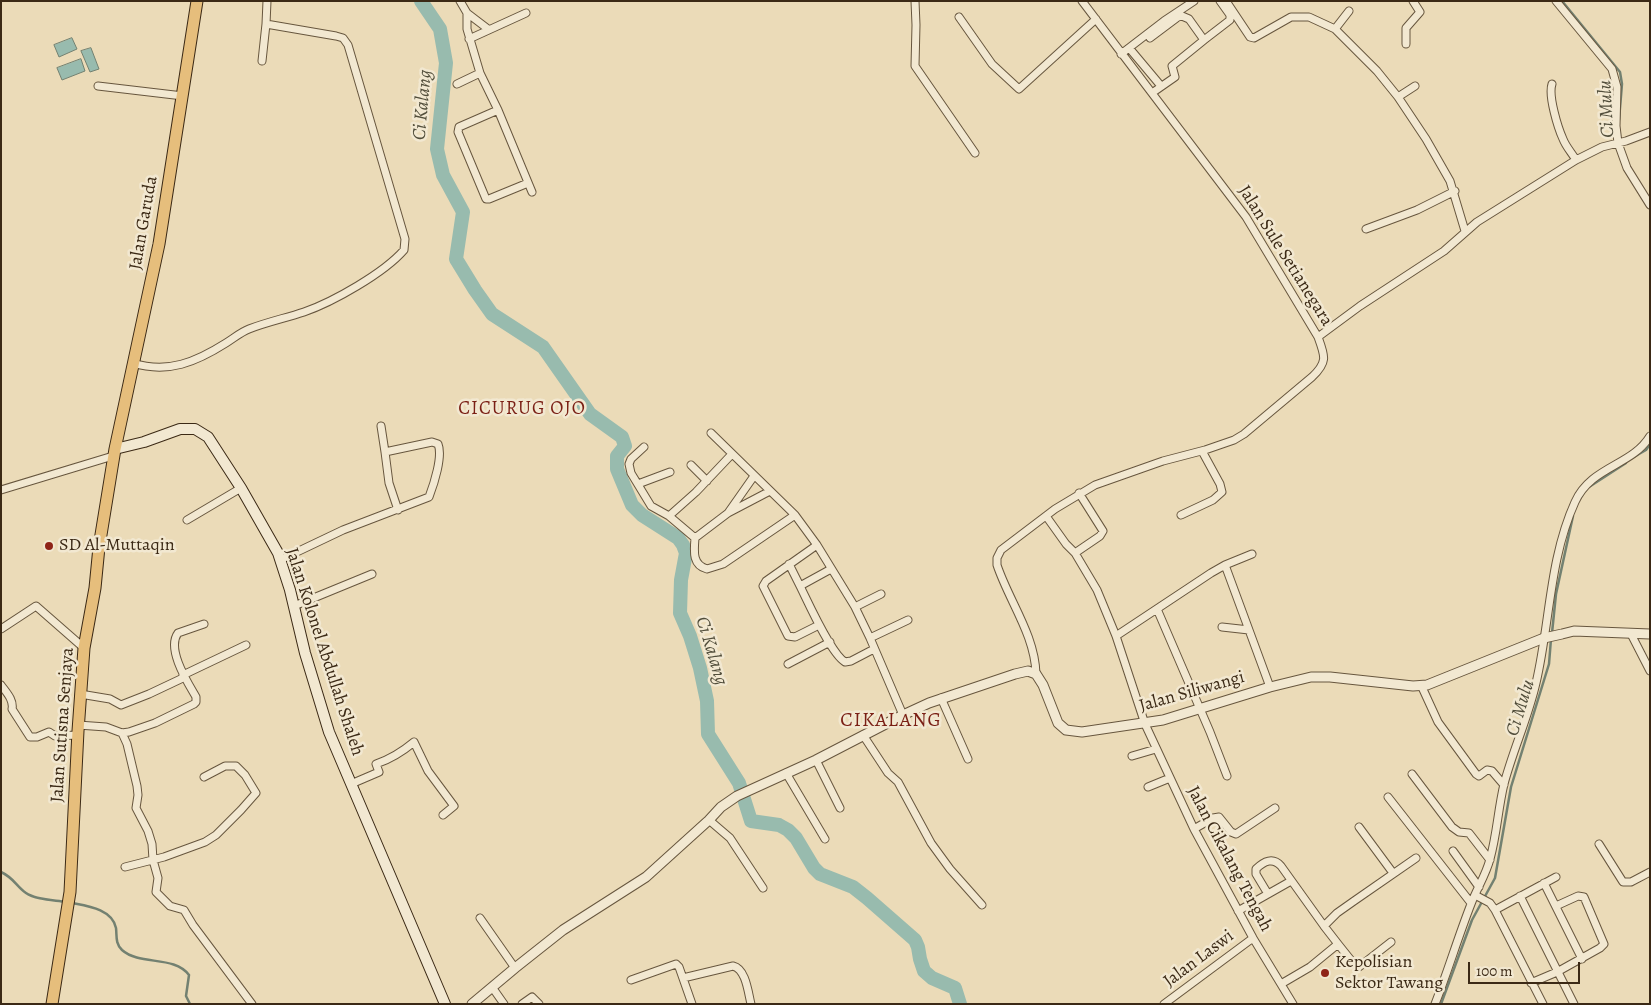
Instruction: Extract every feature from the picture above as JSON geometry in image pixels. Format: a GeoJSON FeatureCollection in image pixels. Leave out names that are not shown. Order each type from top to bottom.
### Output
{"type":"FeatureCollection","features":[{"type":"Feature","properties":{"kind":"main road","name":"Jalan Garuda"},"geometry":{"type":"LineString","coordinates":[[114,452],[159,244],[198,1]]}},
{"type":"Feature","properties":{"kind":"main road","name":"Jalan Kolonel Abdullah Shaleh"},"geometry":{"type":"LineString","coordinates":[[114,452],[180,430],[196,429],[208,437],[241,488],[280,560],[324,716],[340,759],[444,1004]]}},
{"type":"Feature","properties":{"kind":"main road","name":"Jalan Sutisna Senjaya"},"geometry":{"type":"LineString","coordinates":[[52,1004],[70,892],[84,648],[95,588],[100,540],[114,452]]}},
{"type":"Feature","properties":{"kind":"street"},"geometry":{"type":"LineString","coordinates":[[262,61],[267,1]]}},
{"type":"Feature","properties":{"kind":"street"},"geometry":{"type":"LineString","coordinates":[[460,1],[467,13],[488,29]]}},
{"type":"Feature","properties":{"kind":"street"},"geometry":{"type":"LineString","coordinates":[[915,1],[915,66],[975,153]]}},
{"type":"Feature","properties":{"kind":"street","name":"Jalan Sule Setianegara"},"geometry":{"type":"LineString","coordinates":[[1036,674],[1036,658],[1031,644],[998,569],[997,560],[1003,548],[1078,494],[1095,485],[1163,461],[1202,451],[1238,438],[1312,377],[1319,370],[1325,357],[1318,337],[1246,217],[1082,1]]}},
{"type":"Feature","properties":{"kind":"street"},"geometry":{"type":"LineString","coordinates":[[1122,54],[1164,21],[1194,1]]}},
{"type":"Feature","properties":{"kind":"street"},"geometry":{"type":"LineString","coordinates":[[1152,94],[1174,77],[1172,66],[1228,23],[1231,18],[1220,1]]}},
{"type":"Feature","properties":{"kind":"street"},"geometry":{"type":"LineString","coordinates":[[1226,1],[1247,34],[1254,38],[1291,17],[1309,17],[1335,29],[1372,66],[1398,97],[1446,171],[1454,191],[1465,231]]}},
{"type":"Feature","properties":{"kind":"street"},"geometry":{"type":"LineString","coordinates":[[1406,44],[1406,28],[1420,12],[1413,1]]}},
{"type":"Feature","properties":{"kind":"street"},"geometry":{"type":"LineString","coordinates":[[1556,1],[1614,72],[1617,87],[1616,126],[1627,168],[1650,204]]}},
{"type":"Feature","properties":{"kind":"street"},"geometry":{"type":"LineString","coordinates":[[1335,29],[1349,11]]}},
{"type":"Feature","properties":{"kind":"street"},"geometry":{"type":"LineString","coordinates":[[467,13],[469,39],[480,73],[498,110],[532,192]]}},
{"type":"Feature","properties":{"kind":"street"},"geometry":{"type":"LineString","coordinates":[[469,39],[526,13]]}},
{"type":"Feature","properties":{"kind":"street"},"geometry":{"type":"LineString","coordinates":[[1150,38],[1178,16],[1182,16],[1189,19],[1204,40]]}},
{"type":"Feature","properties":{"kind":"street"},"geometry":{"type":"LineString","coordinates":[[959,18],[992,64],[1019,89],[1096,19]]}},
{"type":"Feature","properties":{"kind":"street"},"geometry":{"type":"LineString","coordinates":[[133,363],[154,368],[185,364],[210,352],[248,329],[305,312],[338,297],[401,253],[405,239],[352,55],[346,41],[336,36],[266,24]]}},
{"type":"Feature","properties":{"kind":"street"},"geometry":{"type":"LineString","coordinates":[[1130,49],[1161,86]]}},
{"type":"Feature","properties":{"kind":"street"},"geometry":{"type":"LineString","coordinates":[[457,84],[480,73]]}},
{"type":"Feature","properties":{"kind":"street"},"geometry":{"type":"LineString","coordinates":[[1552,84],[1550,89],[1551,100],[1562,138],[1576,160]]}},
{"type":"Feature","properties":{"kind":"street"},"geometry":{"type":"LineString","coordinates":[[98,86],[183,96]]}},
{"type":"Feature","properties":{"kind":"street"},"geometry":{"type":"LineString","coordinates":[[1398,97],[1415,86]]}},
{"type":"Feature","properties":{"kind":"street"},"geometry":{"type":"LineString","coordinates":[[498,110],[459,127],[458,132],[486,199],[528,183]]}},
{"type":"Feature","properties":{"kind":"street"},"geometry":{"type":"LineString","coordinates":[[1318,337],[1360,306],[1444,251],[1482,218],[1576,160],[1602,147],[1650,132]]}},
{"type":"Feature","properties":{"kind":"street"},"geometry":{"type":"LineString","coordinates":[[1366,229],[1417,210],[1454,191]]}},
{"type":"Feature","properties":{"kind":"street"},"geometry":{"type":"LineString","coordinates":[[381,426],[389,483],[398,510]]}},
{"type":"Feature","properties":{"kind":"street"},"geometry":{"type":"LineString","coordinates":[[711,433],[795,515],[817,545],[870,638],[903,714]]}},
{"type":"Feature","properties":{"kind":"street"},"geometry":{"type":"LineString","coordinates":[[1435,1004],[1471,903],[1477,896],[1490,860],[1504,785],[1536,684],[1560,546],[1575,502],[1586,484],[1604,470],[1647,444],[1650,436]]}},
{"type":"Feature","properties":{"kind":"street"},"geometry":{"type":"LineString","coordinates":[[280,560],[343,530],[429,497],[440,447],[436,442],[385,452]]}},
{"type":"Feature","properties":{"kind":"street"},"geometry":{"type":"LineString","coordinates":[[644,447],[634,455],[629,464],[634,479],[651,506],[669,516],[695,538]]}},
{"type":"Feature","properties":{"kind":"street"},"geometry":{"type":"LineString","coordinates":[[1181,515],[1213,500],[1222,492],[1220,484],[1202,451]]}},
{"type":"Feature","properties":{"kind":"street"},"geometry":{"type":"LineString","coordinates":[[1,490],[114,452]]}},
{"type":"Feature","properties":{"kind":"street"},"geometry":{"type":"LineString","coordinates":[[669,516],[708,481],[732,454]]}},
{"type":"Feature","properties":{"kind":"street"},"geometry":{"type":"LineString","coordinates":[[691,464],[708,481]]}},
{"type":"Feature","properties":{"kind":"street"},"geometry":{"type":"LineString","coordinates":[[638,484],[670,472]]}},
{"type":"Feature","properties":{"kind":"street"},"geometry":{"type":"LineString","coordinates":[[728,513],[754,476]]}},
{"type":"Feature","properties":{"kind":"street"},"geometry":{"type":"LineString","coordinates":[[187,520],[241,488]]}},
{"type":"Feature","properties":{"kind":"street"},"geometry":{"type":"LineString","coordinates":[[770,491],[728,513],[695,538],[694,553],[696,561],[702,567],[711,568],[723,564],[795,515]]}},
{"type":"Feature","properties":{"kind":"street"},"geometry":{"type":"LineString","coordinates":[[1075,552],[1098,538],[1103,531],[1078,494]]}},
{"type":"Feature","properties":{"kind":"street","name":"Jalan Cikalang Tengah"},"geometry":{"type":"LineString","coordinates":[[1046,516],[1066,544],[1075,552],[1097,590],[1116,636],[1156,749],[1194,829],[1252,938],[1293,1004]]}},
{"type":"Feature","properties":{"kind":"street"},"geometry":{"type":"LineString","coordinates":[[817,545],[766,580],[763,585],[764,591],[789,637],[794,638],[819,625]]}},
{"type":"Feature","properties":{"kind":"street"},"geometry":{"type":"LineString","coordinates":[[1116,636],[1226,565],[1252,554]]}},
{"type":"Feature","properties":{"kind":"street"},"geometry":{"type":"LineString","coordinates":[[789,564],[819,625],[840,659],[844,662],[852,661],[874,650]]}},
{"type":"Feature","properties":{"kind":"street"},"geometry":{"type":"LineString","coordinates":[[1226,565],[1270,687]]}},
{"type":"Feature","properties":{"kind":"street"},"geometry":{"type":"LineString","coordinates":[[800,586],[831,569]]}},
{"type":"Feature","properties":{"kind":"street"},"geometry":{"type":"LineString","coordinates":[[294,606],[372,574]]}},
{"type":"Feature","properties":{"kind":"street"},"geometry":{"type":"LineString","coordinates":[[854,607],[881,594]]}},
{"type":"Feature","properties":{"kind":"street"},"geometry":{"type":"LineString","coordinates":[[1,629],[36,606],[84,648]]}},
{"type":"Feature","properties":{"kind":"street"},"geometry":{"type":"LineString","coordinates":[[1157,609],[1201,709],[1227,776]]}},
{"type":"Feature","properties":{"kind":"street"},"geometry":{"type":"LineString","coordinates":[[870,638],[908,620]]}},
{"type":"Feature","properties":{"kind":"street"},"geometry":{"type":"LineString","coordinates":[[122,733],[146,727],[196,702],[196,697],[176,657],[176,635],[204,624]]}},
{"type":"Feature","properties":{"kind":"street"},"geometry":{"type":"LineString","coordinates":[[1222,627],[1250,630]]}},
{"type":"Feature","properties":{"kind":"street","name":"Jalan Siliwangi"},"geometry":{"type":"LineString","coordinates":[[1036,674],[1058,723],[1066,730],[1087,732],[1146,724],[1301,679],[1321,677],[1421,685],[1453,676],[1544,638],[1574,631],[1650,634]]}},
{"type":"Feature","properties":{"kind":"street"},"geometry":{"type":"LineString","coordinates":[[1631,634],[1650,671]]}},
{"type":"Feature","properties":{"kind":"street"},"geometry":{"type":"LineString","coordinates":[[788,664],[830,642]]}},
{"type":"Feature","properties":{"kind":"street"},"geometry":{"type":"LineString","coordinates":[[80,694],[106,698],[121,705],[149,694],[246,645]]}},
{"type":"Feature","properties":{"kind":"street"},"geometry":{"type":"LineString","coordinates":[[472,1004],[563,930],[646,877],[721,807],[739,795],[816,760],[903,714],[941,698],[1015,674],[1028,671],[1036,674]]}},
{"type":"Feature","properties":{"kind":"street"},"geometry":{"type":"LineString","coordinates":[[1,685],[10,698],[13,705],[12,709],[30,736],[37,737],[49,732],[55,736],[78,730],[112,728],[122,733],[127,744],[138,790],[136,808],[149,834],[158,878],[157,893],[170,906],[184,910],[252,1004]]}},
{"type":"Feature","properties":{"kind":"street"},"geometry":{"type":"LineString","coordinates":[[1421,685],[1442,728],[1476,774],[1480,775],[1487,770],[1492,771],[1504,785]]}},
{"type":"Feature","properties":{"kind":"street"},"geometry":{"type":"LineString","coordinates":[[941,698],[968,759]]}},
{"type":"Feature","properties":{"kind":"street"},"geometry":{"type":"LineString","coordinates":[[863,735],[886,770],[898,782],[931,843],[950,869],[982,905]]}},
{"type":"Feature","properties":{"kind":"street"},"geometry":{"type":"LineString","coordinates":[[351,784],[379,772],[376,764],[390,759],[414,742],[428,771],[454,806],[443,815]]}},
{"type":"Feature","properties":{"kind":"street"},"geometry":{"type":"LineString","coordinates":[[1132,756],[1156,749]]}},
{"type":"Feature","properties":{"kind":"street"},"geometry":{"type":"LineString","coordinates":[[816,760],[840,808]]}},
{"type":"Feature","properties":{"kind":"street"},"geometry":{"type":"LineString","coordinates":[[125,867],[185,850],[208,840],[246,805],[256,792],[245,775],[236,766],[225,766],[204,777]]}},
{"type":"Feature","properties":{"kind":"street"},"geometry":{"type":"LineString","coordinates":[[786,773],[825,839]]}},
{"type":"Feature","properties":{"kind":"street"},"geometry":{"type":"LineString","coordinates":[[1412,774],[1452,827],[1459,832],[1469,833],[1490,860]]}},
{"type":"Feature","properties":{"kind":"street"},"geometry":{"type":"LineString","coordinates":[[1148,786],[1170,778]]}},
{"type":"Feature","properties":{"kind":"street"},"geometry":{"type":"LineString","coordinates":[[1388,798],[1471,903]]}},
{"type":"Feature","properties":{"kind":"street"},"geometry":{"type":"LineString","coordinates":[[1194,829],[1213,818],[1219,817],[1231,832],[1236,834],[1275,808]]}},
{"type":"Feature","properties":{"kind":"street"},"geometry":{"type":"LineString","coordinates":[[709,820],[730,838],[763,888]]}},
{"type":"Feature","properties":{"kind":"street"},"geometry":{"type":"LineString","coordinates":[[1359,827],[1393,873]]}},
{"type":"Feature","properties":{"kind":"street"},"geometry":{"type":"LineString","coordinates":[[1599,844],[1623,882],[1631,882],[1650,872]]}},
{"type":"Feature","properties":{"kind":"street"},"geometry":{"type":"LineString","coordinates":[[1453,852],[1479,887]]}},
{"type":"Feature","properties":{"kind":"street"},"geometry":{"type":"LineString","coordinates":[[1324,926],[1337,913],[1416,858]]}},
{"type":"Feature","properties":{"kind":"street"},"geometry":{"type":"LineString","coordinates":[[1268,894],[1256,871],[1258,867],[1270,860],[1277,862],[1351,961],[1359,967],[1391,942]]}},
{"type":"Feature","properties":{"kind":"street"},"geometry":{"type":"LineString","coordinates":[[1495,910],[1556,877]]}},
{"type":"Feature","properties":{"kind":"street"},"geometry":{"type":"LineString","coordinates":[[1238,911],[1291,881]]}},
{"type":"Feature","properties":{"kind":"street"},"geometry":{"type":"LineString","coordinates":[[1544,883],[1582,959]]}},
{"type":"Feature","properties":{"kind":"street"},"geometry":{"type":"LineString","coordinates":[[1477,896],[1490,903],[1495,910],[1543,1004]]}},
{"type":"Feature","properties":{"kind":"street"},"geometry":{"type":"LineString","coordinates":[[1520,896],[1574,1004]]}},
{"type":"Feature","properties":{"kind":"street"},"geometry":{"type":"LineString","coordinates":[[1531,983],[1582,959],[1601,948],[1604,943],[1583,897],[1578,896],[1556,906]]}},
{"type":"Feature","properties":{"kind":"street"},"geometry":{"type":"LineString","coordinates":[[480,918],[515,968]]}},
{"type":"Feature","properties":{"kind":"street","name":"Jalan Laswi"},"geometry":{"type":"LineString","coordinates":[[1164,1004],[1252,938]]}},
{"type":"Feature","properties":{"kind":"street"},"geometry":{"type":"LineString","coordinates":[[1281,984],[1310,967],[1338,944]]}},
{"type":"Feature","properties":{"kind":"street"},"geometry":{"type":"LineString","coordinates":[[631,980],[674,963],[678,966],[692,1004]]}},
{"type":"Feature","properties":{"kind":"street"},"geometry":{"type":"LineString","coordinates":[[683,978],[733,966],[737,967],[744,978],[751,1004]]}},
{"type":"Feature","properties":{"kind":"street"},"geometry":{"type":"LineString","coordinates":[[492,987],[504,1004]]}},
{"type":"Feature","properties":{"kind":"street"},"geometry":{"type":"LineString","coordinates":[[522,1004],[532,997],[539,1004]]}},
{"type":"Feature","properties":{"kind":"shaded area"},"geometry":{"type":"Polygon","coordinates":[[[72,38],[77,49],[59,57],[54,45],[72,38]]]}},
{"type":"Feature","properties":{"kind":"shaded area"},"geometry":{"type":"Polygon","coordinates":[[[91,48],[99,69],[90,72],[81,51],[91,48]]]}},
{"type":"Feature","properties":{"kind":"shaded area"},"geometry":{"type":"Polygon","coordinates":[[[81,59],[85,71],[62,80],[57,68],[81,59]]]}},
{"type":"Feature","properties":{"kind":"waterway","name":"Ci Kalang"},"geometry":{"type":"LineString","coordinates":[[421,1],[440,29],[446,63],[437,149],[443,175],[463,212],[456,259],[492,314],[543,347],[590,414],[622,437],[625,446],[617,456],[617,469],[632,505],[642,515],[678,538],[683,545],[686,553],[681,580],[680,613],[690,636],[700,668],[707,701],[708,734],[739,783],[751,821],[779,825],[788,830],[796,838],[814,868],[820,874],[853,887],[915,940],[924,971],[932,978],[955,988],[960,1004]]}},
{"type":"Feature","properties":{"kind":"waterway","name":"Ci Mulu"},"geometry":{"type":"LineString","coordinates":[[1562,1],[1620,72],[1622,84],[1619,120]]}},
{"type":"Feature","properties":{"kind":"waterway","name":"Ci Mulu"},"geometry":{"type":"LineString","coordinates":[[1632,458],[1646,450],[1650,444]]}},
{"type":"Feature","properties":{"kind":"waterway","name":"Ci Mulu"},"geometry":{"type":"LineString","coordinates":[[1589,487],[1626,463]]}},
{"type":"Feature","properties":{"kind":"waterway","name":"Ci Mulu"},"geometry":{"type":"LineString","coordinates":[[1552,633],[1556,594],[1573,516]]}},
{"type":"Feature","properties":{"kind":"waterway","name":"Ci Mulu"},"geometry":{"type":"LineString","coordinates":[[1441,1004],[1472,920],[1495,878],[1511,787],[1549,664],[1551,639]]}},
{"type":"Feature","properties":{"kind":"waterway"},"geometry":{"type":"LineString","coordinates":[[1,872],[30,895],[66,902]]}},
{"type":"Feature","properties":{"kind":"waterway"},"geometry":{"type":"LineString","coordinates":[[72,903],[98,909],[110,916],[116,928],[118,945],[129,955],[175,965],[183,969],[189,975],[186,996],[190,1004]]}},
{"type":"Feature","properties":{"kind":"place","name":"SD Al-Muttaqin"},"geometry":{"type":"Point","coordinates":[49,546]}},
{"type":"Feature","properties":{"kind":"place","name":"Kepolisian Sektor Tawang"},"geometry":{"type":"Point","coordinates":[1325,973]}},
{"type":"Feature","properties":{"kind":"district","name":"CICURUG OJO"},"geometry":{"type":"Point","coordinates":[522,409]}},
{"type":"Feature","properties":{"kind":"district","name":"CIKALANG"},"geometry":{"type":"Point","coordinates":[891,721]}}]}
